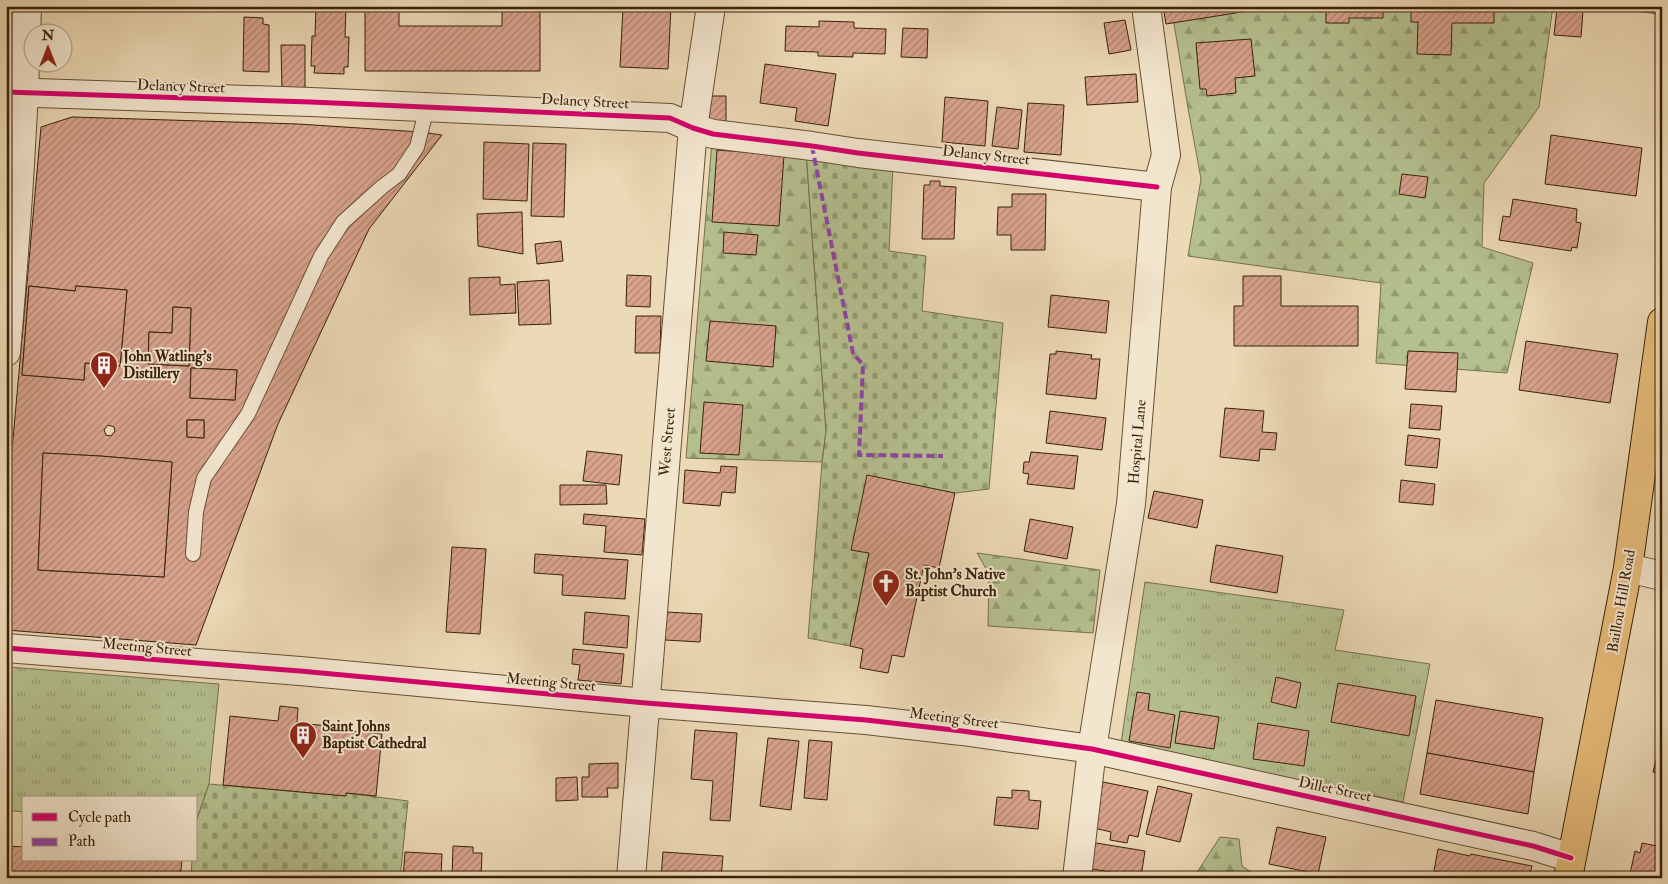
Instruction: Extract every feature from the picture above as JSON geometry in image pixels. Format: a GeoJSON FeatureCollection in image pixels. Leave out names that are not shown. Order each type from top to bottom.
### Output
{"type":"FeatureCollection","features":[{"type":"Feature","properties":{"kind":"main road","name":"Baillou Hill Road"},"geometry":{"type":"LineString","coordinates":[[1570,868],[1628,568],[1662,322]]}},
{"type":"Feature","properties":{"kind":"street"},"geometry":{"type":"LineString","coordinates":[[6,352],[12,282],[15,93],[27,6]]}},
{"type":"Feature","properties":{"kind":"street","name":"West Street"},"geometry":{"type":"LineString","coordinates":[[631,878],[693,128],[711,6]]}},
{"type":"Feature","properties":{"kind":"street","name":"Hospital Lane"},"geometry":{"type":"LineString","coordinates":[[1076,878],[1092,749],[1132,504],[1158,187],[1166,155],[1146,6]]}},
{"type":"Feature","properties":{"kind":"street","name":"Delancy Street"},"geometry":{"type":"LineString","coordinates":[[15,93],[427,107],[670,118],[713,134],[858,153],[1158,187]]}},
{"type":"Feature","properties":{"kind":"street"},"geometry":{"type":"LineString","coordinates":[[1628,568],[1662,576]]}},
{"type":"Feature","properties":{"kind":"street","name":"Meeting Street"},"geometry":{"type":"LineString","coordinates":[[6,648],[866,720],[1092,749]]}},
{"type":"Feature","properties":{"kind":"street","name":"Dillet Street"},"geometry":{"type":"LineString","coordinates":[[1092,749],[1534,846],[1570,868]]}},
{"type":"Feature","properties":{"kind":"lane"},"geometry":{"type":"LineString","coordinates":[[193,554],[196,512],[204,478],[248,414],[321,256],[343,222],[382,186],[399,174],[418,147],[427,107]]}},
{"type":"Feature","properties":{"kind":"green space"},"geometry":{"type":"Polygon","coordinates":[[[1171,6],[1553,6],[1539,107],[1484,183],[1482,247],[1533,263],[1507,373],[1376,363],[1381,283],[1188,256],[1201,179],[1171,6]]]}},
{"type":"Feature","properties":{"kind":"green space"},"geometry":{"type":"Polygon","coordinates":[[[712,141],[806,151],[826,431],[822,462],[686,458],[712,141]]]}},
{"type":"Feature","properties":{"kind":"green space"},"geometry":{"type":"Polygon","coordinates":[[[806,151],[893,164],[889,251],[926,256],[922,311],[1003,323],[989,489],[955,493],[852,550],[869,553],[850,646],[808,638],[826,431],[806,151]]]}},
{"type":"Feature","properties":{"kind":"green space"},"geometry":{"type":"Polygon","coordinates":[[[977,553],[1100,570],[1093,633],[988,626],[989,574],[977,553]]]}},
{"type":"Feature","properties":{"kind":"green space"},"geometry":{"type":"Polygon","coordinates":[[[1145,582],[1344,610],[1335,650],[1430,664],[1403,802],[1121,743],[1145,582]]]}},
{"type":"Feature","properties":{"kind":"green space"},"geometry":{"type":"Polygon","coordinates":[[[9,667],[219,684],[209,784],[198,816],[198,796],[22,796],[22,812],[6,810],[6,683],[9,667]]]}},
{"type":"Feature","properties":{"kind":"green space"},"geometry":{"type":"Polygon","coordinates":[[[209,784],[345,796],[346,793],[408,801],[400,878],[191,878],[192,862],[198,862],[198,816],[209,784]]]}},
{"type":"Feature","properties":{"kind":"green space"},"geometry":{"type":"Polygon","coordinates":[[[1220,837],[1239,839],[1242,866],[1260,878],[1197,878],[1196,874],[1220,837]]]}},
{"type":"Feature","properties":{"kind":"building"},"geometry":{"type":"Polygon","coordinates":[[[316,6],[346,6],[345,37],[349,37],[348,67],[344,67],[344,74],[314,73],[315,66],[311,66],[316,6]]]}},
{"type":"Feature","properties":{"kind":"building"},"geometry":{"type":"Polygon","coordinates":[[[365,6],[399,6],[399,26],[502,26],[502,6],[540,6],[540,71],[365,71],[365,6]]]}},
{"type":"Feature","properties":{"kind":"building"},"geometry":{"type":"Polygon","coordinates":[[[623,6],[671,6],[668,69],[620,67],[623,6]]]}},
{"type":"Feature","properties":{"kind":"building"},"geometry":{"type":"Polygon","coordinates":[[[1163,6],[1241,6],[1242,12],[1166,24],[1163,6]]]}},
{"type":"Feature","properties":{"kind":"building"},"geometry":{"type":"Polygon","coordinates":[[[1326,6],[1383,6],[1383,18],[1349,18],[1349,23],[1326,23],[1326,6]]]}},
{"type":"Feature","properties":{"kind":"building"},"geometry":{"type":"Polygon","coordinates":[[[1411,6],[1494,6],[1494,23],[1452,23],[1451,55],[1417,54],[1418,22],[1411,22],[1411,6]]]}},
{"type":"Feature","properties":{"kind":"building"},"geometry":{"type":"Polygon","coordinates":[[[1615,6],[1662,6],[1662,14],[1615,9],[1615,6]]]}},
{"type":"Feature","properties":{"kind":"building"},"geometry":{"type":"Polygon","coordinates":[[[1557,8],[1583,10],[1581,37],[1554,35],[1557,8]]]}},
{"type":"Feature","properties":{"kind":"building"},"geometry":{"type":"Polygon","coordinates":[[[244,17],[263,18],[263,24],[269,25],[269,72],[243,71],[244,17]]]}},
{"type":"Feature","properties":{"kind":"building"},"geometry":{"type":"Polygon","coordinates":[[[1125,20],[1131,50],[1109,54],[1104,23],[1125,20]]]}},
{"type":"Feature","properties":{"kind":"building"},"geometry":{"type":"Polygon","coordinates":[[[819,21],[854,22],[854,28],[886,29],[885,54],[853,53],[853,57],[818,56],[818,52],[785,51],[786,26],[819,27],[819,21]]]}},
{"type":"Feature","properties":{"kind":"building"},"geometry":{"type":"Polygon","coordinates":[[[903,28],[928,29],[927,58],[901,57],[903,28]]]}},
{"type":"Feature","properties":{"kind":"building"},"geometry":{"type":"Polygon","coordinates":[[[1251,39],[1255,76],[1235,78],[1236,93],[1207,96],[1206,89],[1200,89],[1196,43],[1251,39]]]}},
{"type":"Feature","properties":{"kind":"building"},"geometry":{"type":"Polygon","coordinates":[[[281,45],[305,45],[305,90],[282,90],[281,45]]]}},
{"type":"Feature","properties":{"kind":"building"},"geometry":{"type":"Polygon","coordinates":[[[765,64],[836,74],[828,126],[795,121],[797,108],[760,103],[765,64]]]}},
{"type":"Feature","properties":{"kind":"building"},"geometry":{"type":"Polygon","coordinates":[[[1136,74],[1138,102],[1087,105],[1085,77],[1136,74]]]}},
{"type":"Feature","properties":{"kind":"building"},"geometry":{"type":"Polygon","coordinates":[[[710,96],[726,96],[726,129],[709,128],[710,96]]]}},
{"type":"Feature","properties":{"kind":"building"},"geometry":{"type":"Polygon","coordinates":[[[945,97],[988,101],[985,146],[942,142],[945,97]]]}},
{"type":"Feature","properties":{"kind":"building"},"geometry":{"type":"Polygon","coordinates":[[[1028,103],[1064,105],[1061,155],[1024,152],[1028,103]]]}},
{"type":"Feature","properties":{"kind":"building"},"geometry":{"type":"Polygon","coordinates":[[[997,107],[1022,110],[1018,149],[992,146],[997,107]]]}},
{"type":"Feature","properties":{"kind":"building","name":"John Watling's Distillery"},"geometry":{"type":"Polygon","coordinates":[[[72,117],[298,124],[442,135],[369,229],[278,424],[196,645],[6,630],[6,517],[41,127],[72,117]],[[29,286],[22,375],[84,380],[85,363],[120,366],[127,290],[76,286],[75,291],[29,286]],[[173,307],[172,333],[149,332],[148,364],[189,366],[191,308],[173,307]],[[191,368],[190,398],[235,400],[237,370],[191,368]],[[187,420],[187,437],[204,438],[204,420],[187,420]],[[108,425],[104,430],[106,435],[111,436],[115,431],[114,427],[108,425]],[[43,453],[38,570],[164,577],[172,462],[43,453]]]}},
{"type":"Feature","properties":{"kind":"building"},"geometry":{"type":"Polygon","coordinates":[[[1551,135],[1642,148],[1636,196],[1545,184],[1551,135]]]}},
{"type":"Feature","properties":{"kind":"building"},"geometry":{"type":"Polygon","coordinates":[[[484,142],[529,144],[527,201],[483,199],[484,142]]]}},
{"type":"Feature","properties":{"kind":"building"},"geometry":{"type":"Polygon","coordinates":[[[533,143],[566,144],[564,217],[531,216],[533,143]]]}},
{"type":"Feature","properties":{"kind":"building"},"geometry":{"type":"Polygon","coordinates":[[[717,150],[784,155],[779,226],[712,222],[717,150]]]}},
{"type":"Feature","properties":{"kind":"building"},"geometry":{"type":"Polygon","coordinates":[[[1402,174],[1428,177],[1425,198],[1399,194],[1402,174]]]}},
{"type":"Feature","properties":{"kind":"building"},"geometry":{"type":"Polygon","coordinates":[[[930,181],[940,181],[940,186],[956,187],[954,239],[922,239],[924,185],[930,185],[930,181]]]}},
{"type":"Feature","properties":{"kind":"building"},"geometry":{"type":"Polygon","coordinates":[[[1012,194],[1046,194],[1045,250],[1011,250],[1011,235],[997,235],[998,207],[1012,207],[1012,194]]]}},
{"type":"Feature","properties":{"kind":"building"},"geometry":{"type":"Polygon","coordinates":[[[1513,199],[1577,209],[1576,222],[1581,223],[1577,248],[1572,247],[1571,251],[1499,240],[1503,216],[1510,217],[1513,199]]]}},
{"type":"Feature","properties":{"kind":"building"},"geometry":{"type":"Polygon","coordinates":[[[522,212],[523,254],[478,246],[477,214],[522,212]]]}},
{"type":"Feature","properties":{"kind":"building"},"geometry":{"type":"Polygon","coordinates":[[[724,232],[758,235],[756,255],[723,253],[724,232]]]}},
{"type":"Feature","properties":{"kind":"building"},"geometry":{"type":"Polygon","coordinates":[[[561,241],[563,261],[537,264],[535,244],[561,241]]]}},
{"type":"Feature","properties":{"kind":"building"},"geometry":{"type":"Polygon","coordinates":[[[627,275],[651,276],[650,307],[626,306],[627,275]]]}},
{"type":"Feature","properties":{"kind":"building"},"geometry":{"type":"Polygon","coordinates":[[[1243,276],[1281,276],[1281,306],[1358,306],[1358,346],[1234,346],[1234,306],[1243,306],[1243,276]]]}},
{"type":"Feature","properties":{"kind":"building"},"geometry":{"type":"Polygon","coordinates":[[[500,277],[500,285],[515,284],[516,313],[470,315],[469,278],[500,277]]]}},
{"type":"Feature","properties":{"kind":"building"},"geometry":{"type":"Polygon","coordinates":[[[549,280],[551,324],[519,325],[517,282],[549,280]]]}},
{"type":"Feature","properties":{"kind":"building"},"geometry":{"type":"Polygon","coordinates":[[[29,286],[75,291],[76,286],[127,290],[120,366],[85,363],[84,380],[22,375],[29,286]]]}},
{"type":"Feature","properties":{"kind":"building"},"geometry":{"type":"Polygon","coordinates":[[[1051,295],[1109,301],[1106,333],[1048,327],[1051,295]]]}},
{"type":"Feature","properties":{"kind":"building"},"geometry":{"type":"Polygon","coordinates":[[[173,307],[191,308],[189,366],[148,364],[149,332],[172,333],[173,307]]]}},
{"type":"Feature","properties":{"kind":"building"},"geometry":{"type":"Polygon","coordinates":[[[636,316],[661,316],[660,353],[635,353],[636,316]]]}},
{"type":"Feature","properties":{"kind":"building"},"geometry":{"type":"Polygon","coordinates":[[[710,321],[776,326],[773,367],[706,361],[710,321]]]}},
{"type":"Feature","properties":{"kind":"building"},"geometry":{"type":"Polygon","coordinates":[[[1526,341],[1618,354],[1610,403],[1519,390],[1526,341]]]}},
{"type":"Feature","properties":{"kind":"building"},"geometry":{"type":"Polygon","coordinates":[[[1056,351],[1092,355],[1091,359],[1100,359],[1096,399],[1046,394],[1050,354],[1056,354],[1056,351]]]}},
{"type":"Feature","properties":{"kind":"building"},"geometry":{"type":"Polygon","coordinates":[[[1408,351],[1458,353],[1456,392],[1405,389],[1408,351]]]}},
{"type":"Feature","properties":{"kind":"building"},"geometry":{"type":"Polygon","coordinates":[[[191,368],[237,370],[235,400],[190,398],[191,368]]]}},
{"type":"Feature","properties":{"kind":"building"},"geometry":{"type":"Polygon","coordinates":[[[704,402],[743,405],[739,455],[700,453],[704,402]]]}},
{"type":"Feature","properties":{"kind":"building"},"geometry":{"type":"Polygon","coordinates":[[[1411,404],[1442,406],[1440,430],[1409,428],[1411,404]]]}},
{"type":"Feature","properties":{"kind":"building"},"geometry":{"type":"Polygon","coordinates":[[[1225,408],[1264,411],[1262,432],[1277,433],[1275,450],[1260,449],[1259,461],[1220,457],[1225,408]]]}},
{"type":"Feature","properties":{"kind":"building"},"geometry":{"type":"Polygon","coordinates":[[[1050,411],[1106,418],[1102,450],[1046,443],[1050,411]]]}},
{"type":"Feature","properties":{"kind":"building"},"geometry":{"type":"Polygon","coordinates":[[[187,420],[204,420],[204,438],[187,437],[187,420]]]}},
{"type":"Feature","properties":{"kind":"building"},"geometry":{"type":"Polygon","coordinates":[[[1408,435],[1440,439],[1437,468],[1405,465],[1408,435]]]}},
{"type":"Feature","properties":{"kind":"building"},"geometry":{"type":"Polygon","coordinates":[[[587,451],[622,455],[619,485],[583,481],[587,451]]]}},
{"type":"Feature","properties":{"kind":"building"},"geometry":{"type":"Polygon","coordinates":[[[1031,452],[1078,456],[1074,489],[1027,484],[1029,474],[1023,473],[1024,462],[1029,462],[1031,452]]]}},
{"type":"Feature","properties":{"kind":"building"},"geometry":{"type":"Polygon","coordinates":[[[43,453],[172,462],[164,577],[38,570],[43,453]]]}},
{"type":"Feature","properties":{"kind":"building"},"geometry":{"type":"Polygon","coordinates":[[[721,466],[737,467],[735,493],[722,492],[720,506],[683,503],[685,470],[720,473],[721,466]]]}},
{"type":"Feature","properties":{"kind":"building","name":"St. John's Native Baptist Church"},"geometry":{"type":"Polygon","coordinates":[[[867,475],[955,493],[939,568],[924,565],[904,657],[892,655],[888,673],[860,668],[863,649],[850,646],[869,553],[851,550],[867,475]]]}},
{"type":"Feature","properties":{"kind":"building"},"geometry":{"type":"Polygon","coordinates":[[[1401,480],[1435,484],[1433,505],[1399,502],[1401,480]]]}},
{"type":"Feature","properties":{"kind":"building"},"geometry":{"type":"Polygon","coordinates":[[[560,485],[606,485],[607,504],[560,505],[560,485]]]}},
{"type":"Feature","properties":{"kind":"building"},"geometry":{"type":"Polygon","coordinates":[[[1154,491],[1203,500],[1197,528],[1148,518],[1154,491]]]}},
{"type":"Feature","properties":{"kind":"building"},"geometry":{"type":"Polygon","coordinates":[[[584,514],[645,519],[642,555],[604,552],[606,526],[583,524],[584,514]]]}},
{"type":"Feature","properties":{"kind":"building"},"geometry":{"type":"Polygon","coordinates":[[[1030,519],[1073,527],[1067,559],[1024,551],[1030,519]]]}},
{"type":"Feature","properties":{"kind":"building"},"geometry":{"type":"Polygon","coordinates":[[[1216,545],[1283,556],[1277,593],[1210,582],[1216,545]]]}},
{"type":"Feature","properties":{"kind":"building"},"geometry":{"type":"Polygon","coordinates":[[[452,547],[486,549],[480,634],[446,632],[452,547]]]}},
{"type":"Feature","properties":{"kind":"building"},"geometry":{"type":"Polygon","coordinates":[[[535,554],[628,560],[625,599],[562,595],[563,575],[534,573],[535,554]]]}},
{"type":"Feature","properties":{"kind":"building"},"geometry":{"type":"Polygon","coordinates":[[[585,612],[629,616],[627,648],[583,644],[585,612]]]}},
{"type":"Feature","properties":{"kind":"building"},"geometry":{"type":"Polygon","coordinates":[[[667,612],[702,614],[700,642],[665,640],[667,612]]]}},
{"type":"Feature","properties":{"kind":"building"},"geometry":{"type":"Polygon","coordinates":[[[573,649],[624,654],[621,684],[578,680],[580,665],[572,664],[573,649]]]}},
{"type":"Feature","properties":{"kind":"building"},"geometry":{"type":"Polygon","coordinates":[[[1276,677],[1301,683],[1296,708],[1271,702],[1276,677]]]}},
{"type":"Feature","properties":{"kind":"building"},"geometry":{"type":"Polygon","coordinates":[[[1338,683],[1416,696],[1409,736],[1331,722],[1338,683]]]}},
{"type":"Feature","properties":{"kind":"building"},"geometry":{"type":"Polygon","coordinates":[[[1137,692],[1150,694],[1148,710],[1175,715],[1170,748],[1129,741],[1137,692]]]}},
{"type":"Feature","properties":{"kind":"building"},"geometry":{"type":"Polygon","coordinates":[[[1436,700],[1543,718],[1534,772],[1427,753],[1436,700]]]}},
{"type":"Feature","properties":{"kind":"building","name":"Saint Johns Baptist Cathedral"},"geometry":{"type":"Polygon","coordinates":[[[280,706],[298,708],[297,723],[352,728],[352,731],[382,734],[376,796],[346,793],[346,796],[223,785],[230,716],[278,721],[280,706]]]}},
{"type":"Feature","properties":{"kind":"building"},"geometry":{"type":"Polygon","coordinates":[[[1180,711],[1219,717],[1214,749],[1175,743],[1180,711]]]}},
{"type":"Feature","properties":{"kind":"building"},"geometry":{"type":"Polygon","coordinates":[[[1258,723],[1309,731],[1304,766],[1253,759],[1258,723]]]}},
{"type":"Feature","properties":{"kind":"building"},"geometry":{"type":"Polygon","coordinates":[[[695,730],[737,733],[730,821],[710,820],[713,781],[691,779],[695,730]]]}},
{"type":"Feature","properties":{"kind":"building"},"geometry":{"type":"Polygon","coordinates":[[[1662,736],[1662,783],[1656,782],[1658,774],[1653,772],[1662,736]]]}},
{"type":"Feature","properties":{"kind":"building"},"geometry":{"type":"Polygon","coordinates":[[[768,738],[799,741],[791,810],[760,806],[768,738]]]}},
{"type":"Feature","properties":{"kind":"building"},"geometry":{"type":"Polygon","coordinates":[[[809,740],[832,742],[827,800],[804,798],[809,740]]]}},
{"type":"Feature","properties":{"kind":"building"},"geometry":{"type":"Polygon","coordinates":[[[1427,753],[1534,772],[1528,814],[1420,794],[1427,753]]]}},
{"type":"Feature","properties":{"kind":"building"},"geometry":{"type":"Polygon","coordinates":[[[618,763],[618,788],[607,788],[608,797],[582,797],[582,777],[589,777],[589,764],[618,763]]]}},
{"type":"Feature","properties":{"kind":"building"},"geometry":{"type":"Polygon","coordinates":[[[577,777],[578,800],[556,801],[556,778],[577,777]]]}},
{"type":"Feature","properties":{"kind":"building"},"geometry":{"type":"Polygon","coordinates":[[[1103,782],[1148,791],[1138,837],[1129,835],[1127,843],[1110,840],[1111,832],[1094,828],[1103,782]]]}},
{"type":"Feature","properties":{"kind":"building"},"geometry":{"type":"Polygon","coordinates":[[[1158,786],[1192,794],[1180,842],[1146,834],[1158,786]]]}},
{"type":"Feature","properties":{"kind":"building"},"geometry":{"type":"Polygon","coordinates":[[[1012,790],[1029,791],[1029,800],[1041,801],[1038,829],[994,825],[997,797],[1012,798],[1012,790]]]}},
{"type":"Feature","properties":{"kind":"building"},"geometry":{"type":"Polygon","coordinates":[[[1277,827],[1326,837],[1318,874],[1269,864],[1277,827]]]}},
{"type":"Feature","properties":{"kind":"building"},"geometry":{"type":"Polygon","coordinates":[[[1090,842],[1145,851],[1141,877],[1086,868],[1090,842]]]}},
{"type":"Feature","properties":{"kind":"building"},"geometry":{"type":"Polygon","coordinates":[[[1642,843],[1662,847],[1662,878],[1629,878],[1635,851],[1640,853],[1642,843]]]}},
{"type":"Feature","properties":{"kind":"building"},"geometry":{"type":"Polygon","coordinates":[[[9,846],[22,847],[22,862],[182,862],[180,878],[6,878],[9,846]]]}},
{"type":"Feature","properties":{"kind":"building"},"geometry":{"type":"Polygon","coordinates":[[[453,846],[473,847],[473,853],[482,853],[481,878],[452,878],[453,846]]]}},
{"type":"Feature","properties":{"kind":"building"},"geometry":{"type":"Polygon","coordinates":[[[1438,849],[1532,866],[1529,878],[1438,878],[1439,872],[1434,871],[1438,849]]]}},
{"type":"Feature","properties":{"kind":"building"},"geometry":{"type":"Polygon","coordinates":[[[405,852],[442,854],[441,878],[403,878],[405,852]]]}},
{"type":"Feature","properties":{"kind":"building"},"geometry":{"type":"Polygon","coordinates":[[[663,852],[723,856],[721,878],[661,878],[663,852]]]}},
{"type":"Feature","properties":{"kind":"marked path"},"geometry":{"type":"LineString","coordinates":[[812,146],[853,353],[863,365],[859,455],[943,456]]}},
{"type":"Feature","properties":{"kind":"cycle path"},"geometry":{"type":"LineString","coordinates":[[6,92],[311,102],[670,118],[713,134],[858,153],[1157,187]]}},
{"type":"Feature","properties":{"kind":"cycle path"},"geometry":{"type":"LineString","coordinates":[[6,648],[300,671],[646,703],[866,720],[962,731],[1092,749],[1533,846],[1571,858]]}},
{"type":"Feature","properties":{"kind":"place","name":"John Watling's Distillery"},"geometry":{"type":"Point","coordinates":[104,389]}},
{"type":"Feature","properties":{"kind":"place","name":"St. John's Native Baptist Church"},"geometry":{"type":"Point","coordinates":[886,607]}},
{"type":"Feature","properties":{"kind":"place","name":"Saint Johns Baptist Cathedral"},"geometry":{"type":"Point","coordinates":[303,759]}}]}
